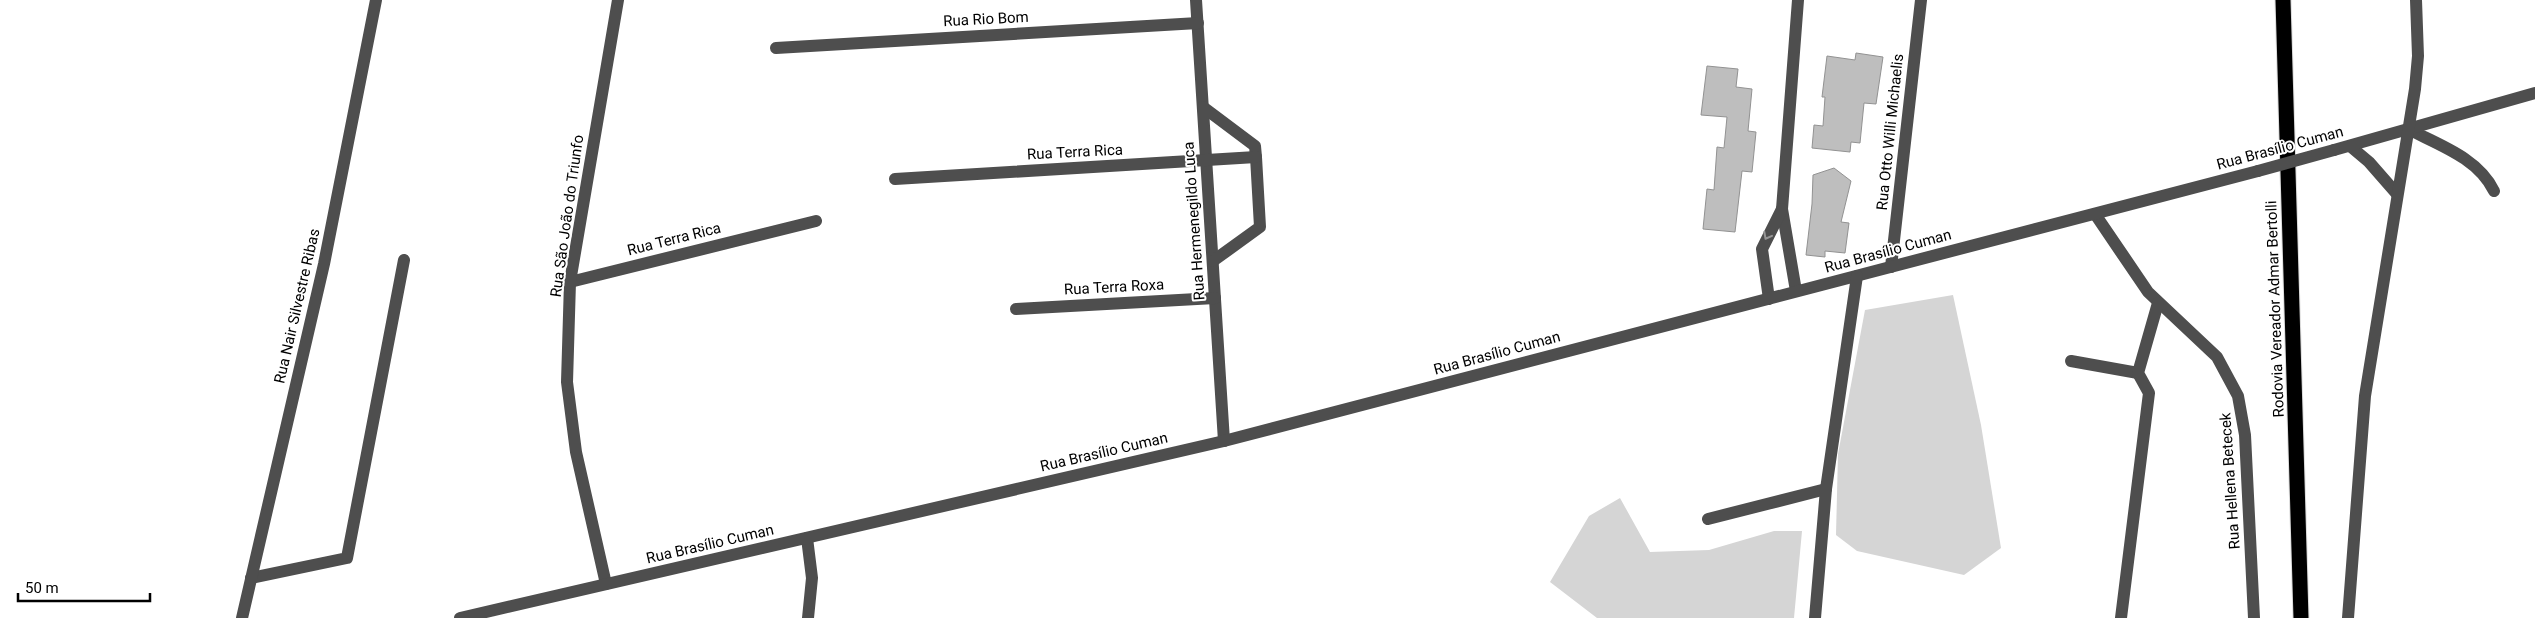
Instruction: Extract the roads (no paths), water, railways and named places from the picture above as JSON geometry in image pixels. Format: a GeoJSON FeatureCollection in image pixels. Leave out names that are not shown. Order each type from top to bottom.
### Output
{"type":"FeatureCollection","features":[{"type":"Feature","properties":{"kind":"highway","name":"Rodovia Vereador Admar Bertolli"},"geometry":{"type":"LineString","coordinates":[[2283,0],[2301,618]]}},
{"type":"Feature","properties":{"kind":"street","name":"Rua Nair Silvestre Ribas"},"geometry":{"type":"LineString","coordinates":[[242,618],[324,264],[376,0]]}},
{"type":"Feature","properties":{"kind":"street","name":"Rua São João do Triunfo"},"geometry":{"type":"LineString","coordinates":[[606,584],[576,452],[567,382],[570,282],[618,0]]}},
{"type":"Feature","properties":{"kind":"street","name":"Rua Hermenegildo Luca"},"geometry":{"type":"LineString","coordinates":[[1196,0],[1224,441]]}},
{"type":"Feature","properties":{"kind":"street"},"geometry":{"type":"LineString","coordinates":[[1796,291],[1782,209],[1798,0]]}},
{"type":"Feature","properties":{"kind":"street","name":"Rua Otto Willi Michaelis"},"geometry":{"type":"LineString","coordinates":[[1891,267],[1921,0]]}},
{"type":"Feature","properties":{"kind":"street"},"geometry":{"type":"LineString","coordinates":[[2348,618],[2364,396],[2408,129],[2418,56],[2416,0]]}},
{"type":"Feature","properties":{"kind":"street","name":"Rua Rio Bom"},"geometry":{"type":"LineString","coordinates":[[776,48],[1198,23]]}},
{"type":"Feature","properties":{"kind":"street","name":"Rua Brasílio Cuman"},"geometry":{"type":"LineString","coordinates":[[460,618],[1224,441],[2258,171],[2535,93]]}},
{"type":"Feature","properties":{"kind":"street"},"geometry":{"type":"LineString","coordinates":[[1203,106],[1255,146],[1256,157],[1260,226],[1212,261]]}},
{"type":"Feature","properties":{"kind":"street"},"geometry":{"type":"LineString","coordinates":[[2408,129],[2475,164],[2488,176],[2494,190]]}},
{"type":"Feature","properties":{"kind":"street"},"geometry":{"type":"LineString","coordinates":[[2350,146],[2369,162],[2397,194]]}},
{"type":"Feature","properties":{"kind":"street","name":"Rua Terra Rica"},"geometry":{"type":"LineString","coordinates":[[895,179],[1256,157]]}},
{"type":"Feature","properties":{"kind":"street"},"geometry":{"type":"LineString","coordinates":[[1769,298],[1762,250],[1782,209]]}},
{"type":"Feature","properties":{"kind":"street","name":"Rua Hellena Betecek"},"geometry":{"type":"LineString","coordinates":[[2095,214],[2148,292],[2217,357],[2238,396],[2246,435],[2254,618]]}},
{"type":"Feature","properties":{"kind":"street","name":"Rua Terra Rica"},"geometry":{"type":"LineString","coordinates":[[570,282],[816,221]]}},
{"type":"Feature","properties":{"kind":"street"},"geometry":{"type":"LineString","coordinates":[[251,578],[347,558],[404,260]]}},
{"type":"Feature","properties":{"kind":"street"},"geometry":{"type":"LineString","coordinates":[[1815,618],[1826,489],[1857,276]]}},
{"type":"Feature","properties":{"kind":"street","name":"Rua Terra Roxa"},"geometry":{"type":"LineString","coordinates":[[1016,309],[1215,298]]}},
{"type":"Feature","properties":{"kind":"street"},"geometry":{"type":"LineString","coordinates":[[2121,618],[2149,393],[2138,373],[2158,303]]}},
{"type":"Feature","properties":{"kind":"street"},"geometry":{"type":"LineString","coordinates":[[2071,361],[2138,373]]}},
{"type":"Feature","properties":{"kind":"street"},"geometry":{"type":"LineString","coordinates":[[1708,519],[1826,489]]}},
{"type":"Feature","properties":{"kind":"street"},"geometry":{"type":"LineString","coordinates":[[807,538],[812,578],[808,618]]}}]}
